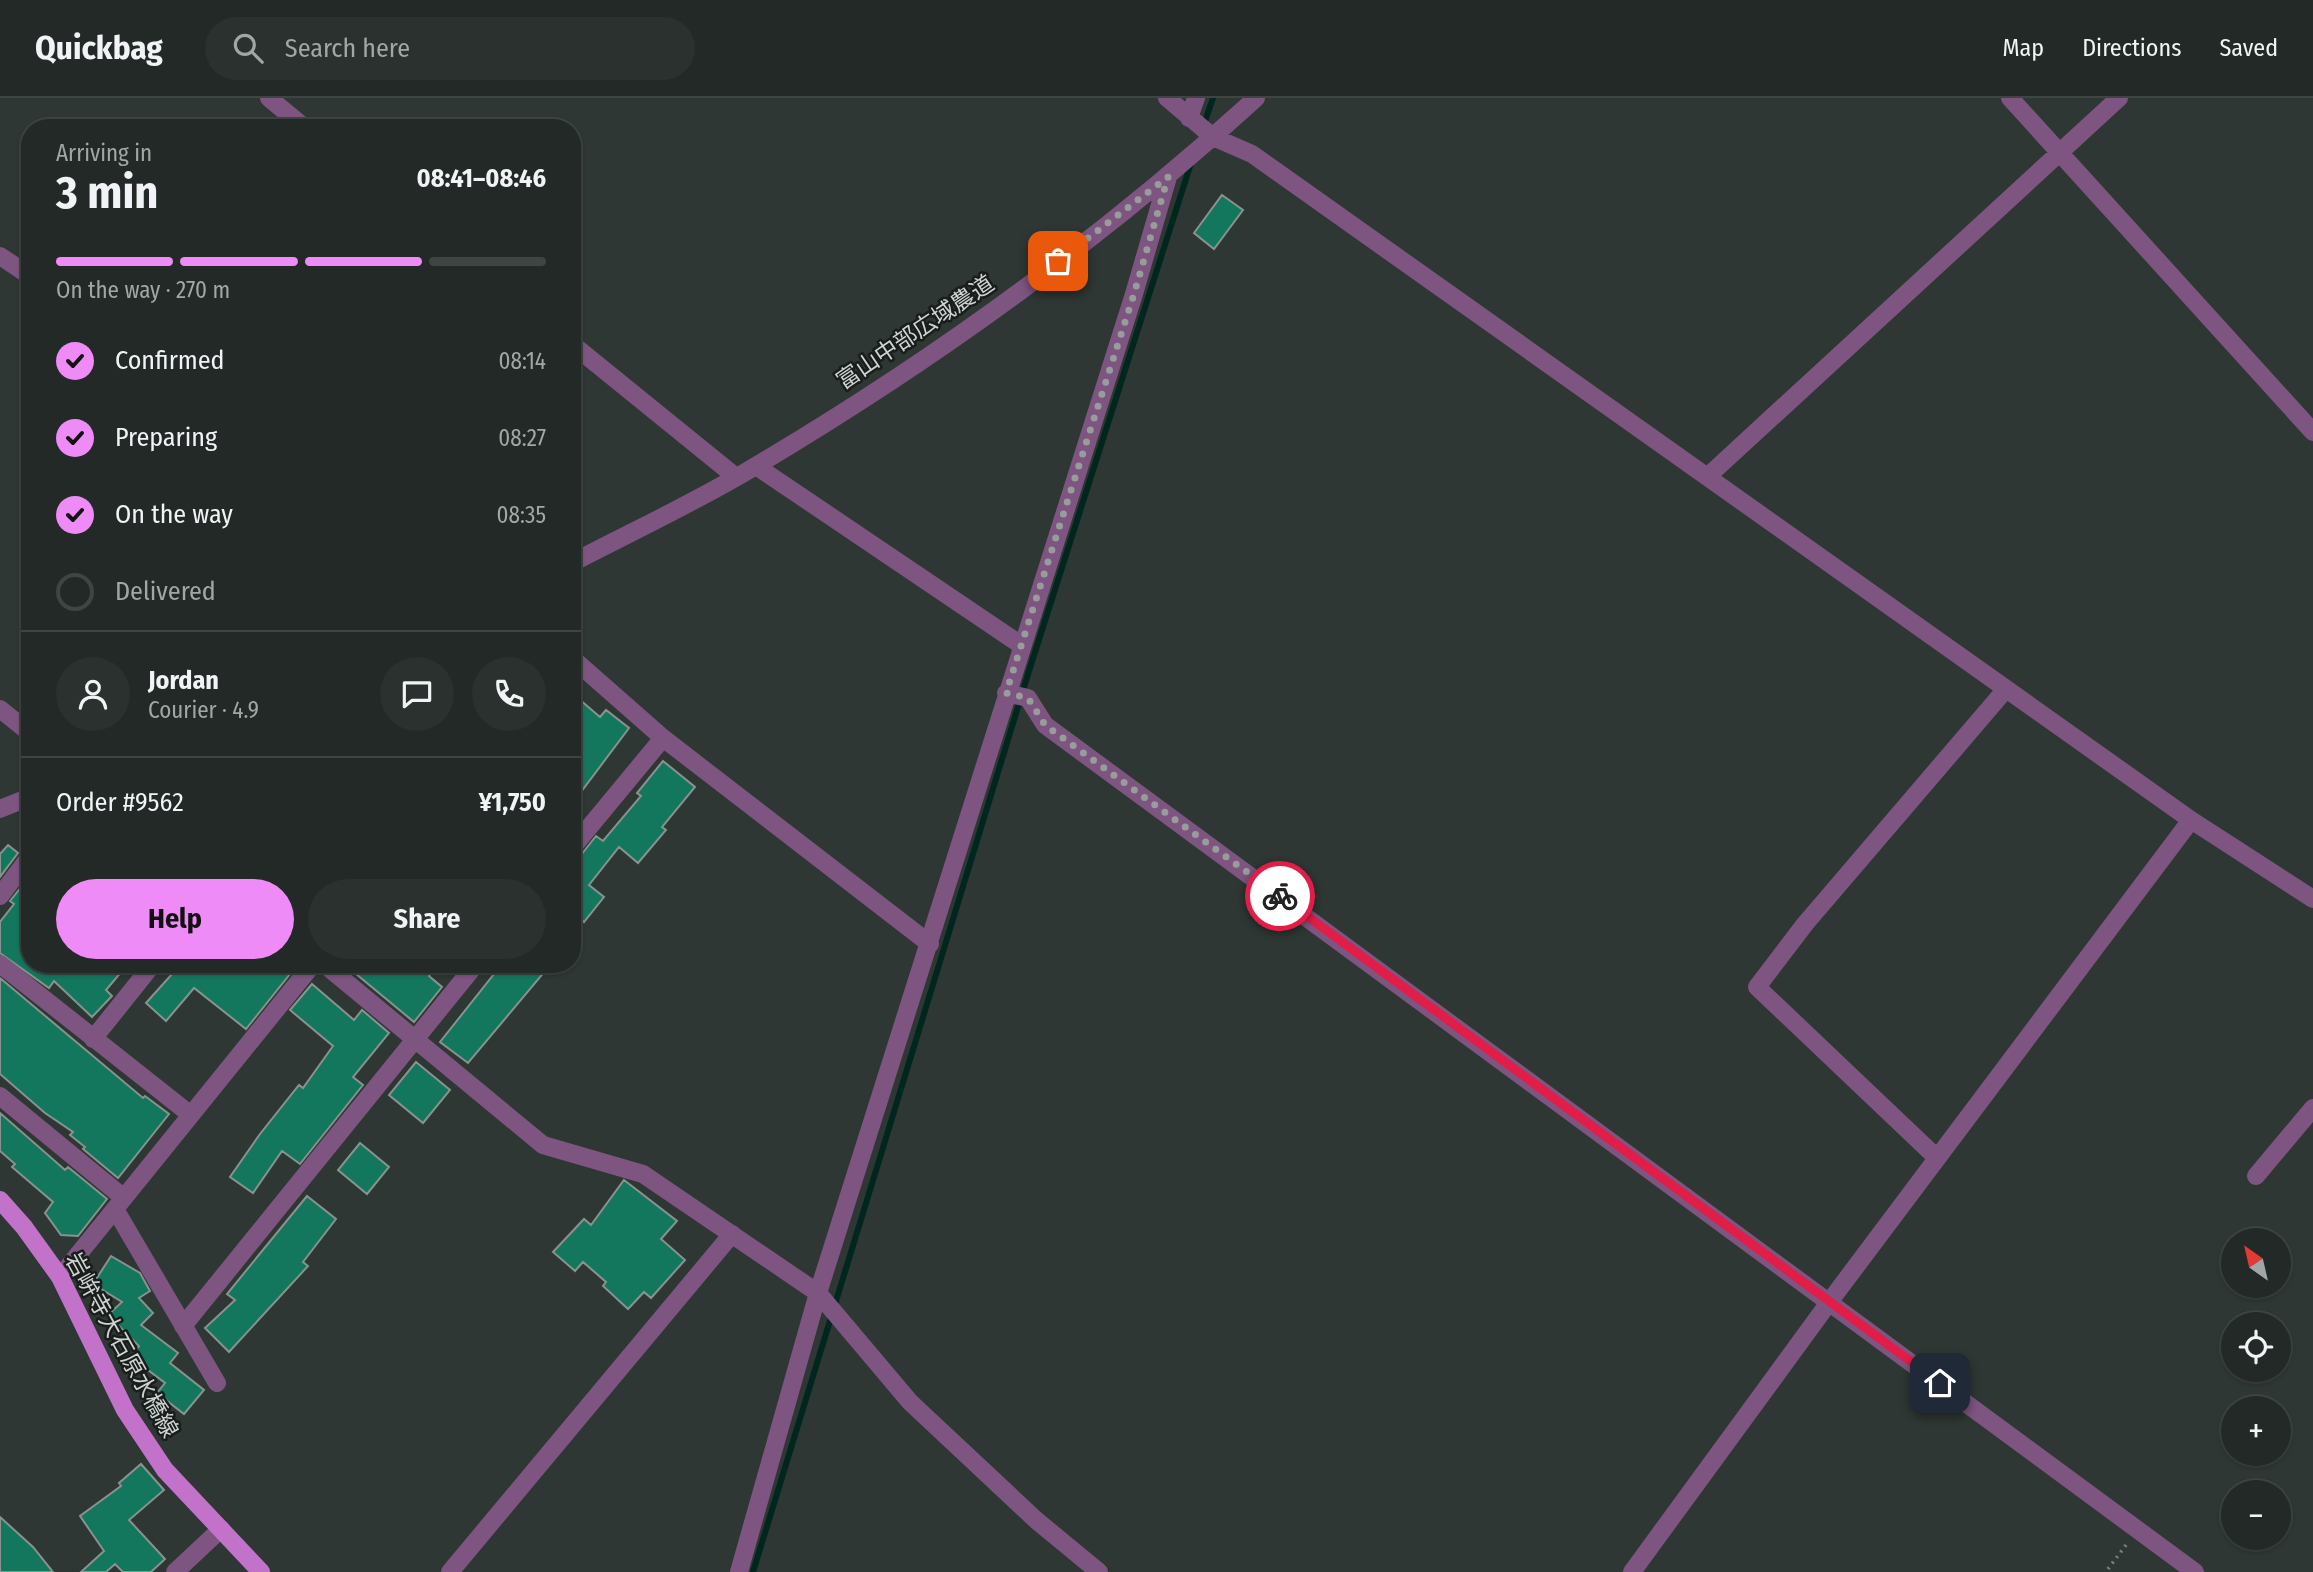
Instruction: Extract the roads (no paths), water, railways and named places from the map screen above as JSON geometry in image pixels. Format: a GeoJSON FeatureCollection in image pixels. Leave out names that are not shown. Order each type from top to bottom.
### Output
{"type":"FeatureCollection","features":[{"type":"Feature","properties":{"kind":"main road","name":"岩峅寺大石原水橋線"},"geometry":{"type":"LineString","coordinates":[[0,1200],[24,1227],[60,1277],[125,1410],[165,1470],[261,1572]]}},
{"type":"Feature","properties":{"kind":"street"},"geometry":{"type":"LineString","coordinates":[[269,98],[295,119]]}},
{"type":"Feature","properties":{"kind":"street"},"geometry":{"type":"LineString","coordinates":[[1167,98],[1213,137],[1252,154],[2191,820],[2313,899]]}},
{"type":"Feature","properties":{"kind":"street"},"geometry":{"type":"LineString","coordinates":[[1189,118],[1196,98]]}},
{"type":"Feature","properties":{"kind":"street","name":"富山中部広域農道"},"geometry":{"type":"LineString","coordinates":[[581,558],[756,466],[970,329],[1168,177],[1256,98]]}},
{"type":"Feature","properties":{"kind":"street"},"geometry":{"type":"LineString","coordinates":[[2010,98],[2313,432]]}},
{"type":"Feature","properties":{"kind":"street"},"geometry":{"type":"LineString","coordinates":[[1707,477],[2119,98]]}},
{"type":"Feature","properties":{"kind":"street"},"geometry":{"type":"LineString","coordinates":[[739,1572],[818,1293],[1134,294],[1168,177]]}},
{"type":"Feature","properties":{"kind":"street"},"geometry":{"type":"LineString","coordinates":[[0,256],[21,270]]}},
{"type":"Feature","properties":{"kind":"street"},"geometry":{"type":"LineString","coordinates":[[581,351],[736,477]]}},
{"type":"Feature","properties":{"kind":"street"},"geometry":{"type":"LineString","coordinates":[[756,466],[1021,645]]}},
{"type":"Feature","properties":{"kind":"street"},"geometry":{"type":"LineString","coordinates":[[581,666],[663,738],[930,944]]}},
{"type":"Feature","properties":{"kind":"street"},"geometry":{"type":"LineString","coordinates":[[1937,1158],[1757,988],[1805,924],[2006,689]]}},
{"type":"Feature","properties":{"kind":"street"},"geometry":{"type":"LineString","coordinates":[[1006,693],[1028,698],[1045,725],[2195,1572]]}},
{"type":"Feature","properties":{"kind":"street"},"geometry":{"type":"LineString","coordinates":[[0,709],[21,726]]}},
{"type":"Feature","properties":{"kind":"street"},"geometry":{"type":"LineString","coordinates":[[581,837],[663,738]]}},
{"type":"Feature","properties":{"kind":"street"},"geometry":{"type":"LineString","coordinates":[[0,808],[21,800]]}},
{"type":"Feature","properties":{"kind":"street"},"geometry":{"type":"LineString","coordinates":[[1632,1572],[1830,1301],[2191,820]]}},
{"type":"Feature","properties":{"kind":"street"},"geometry":{"type":"LineString","coordinates":[[0,896],[21,868]]}},
{"type":"Feature","properties":{"kind":"street"},"geometry":{"type":"LineString","coordinates":[[0,964],[191,1115]]}},
{"type":"Feature","properties":{"kind":"street"},"geometry":{"type":"LineString","coordinates":[[93,1039],[146,973]]}},
{"type":"Feature","properties":{"kind":"street"},"geometry":{"type":"LineString","coordinates":[[60,1277],[306,973]]}},
{"type":"Feature","properties":{"kind":"street"},"geometry":{"type":"LineString","coordinates":[[334,973],[413,1041],[543,1145],[643,1174],[818,1293],[910,1402],[1036,1520],[1099,1572]]}},
{"type":"Feature","properties":{"kind":"street"},"geometry":{"type":"LineString","coordinates":[[183,1326],[469,973]]}},
{"type":"Feature","properties":{"kind":"street"},"geometry":{"type":"LineString","coordinates":[[0,1097],[119,1203],[183,1326],[217,1383]]}},
{"type":"Feature","properties":{"kind":"street"},"geometry":{"type":"LineString","coordinates":[[2256,1176],[2313,1108]]}},
{"type":"Feature","properties":{"kind":"street"},"geometry":{"type":"LineString","coordinates":[[450,1572],[732,1234]]}},
{"type":"Feature","properties":{"kind":"street"},"geometry":{"type":"LineString","coordinates":[[175,1572],[220,1529]]}},
{"type":"Feature","properties":{"kind":"waterway"},"geometry":{"type":"LineString","coordinates":[[1203,127],[1213,98]]}},
{"type":"Feature","properties":{"kind":"waterway"},"geometry":{"type":"LineString","coordinates":[[753,1572],[1029,671],[1192,160]]}}]}
